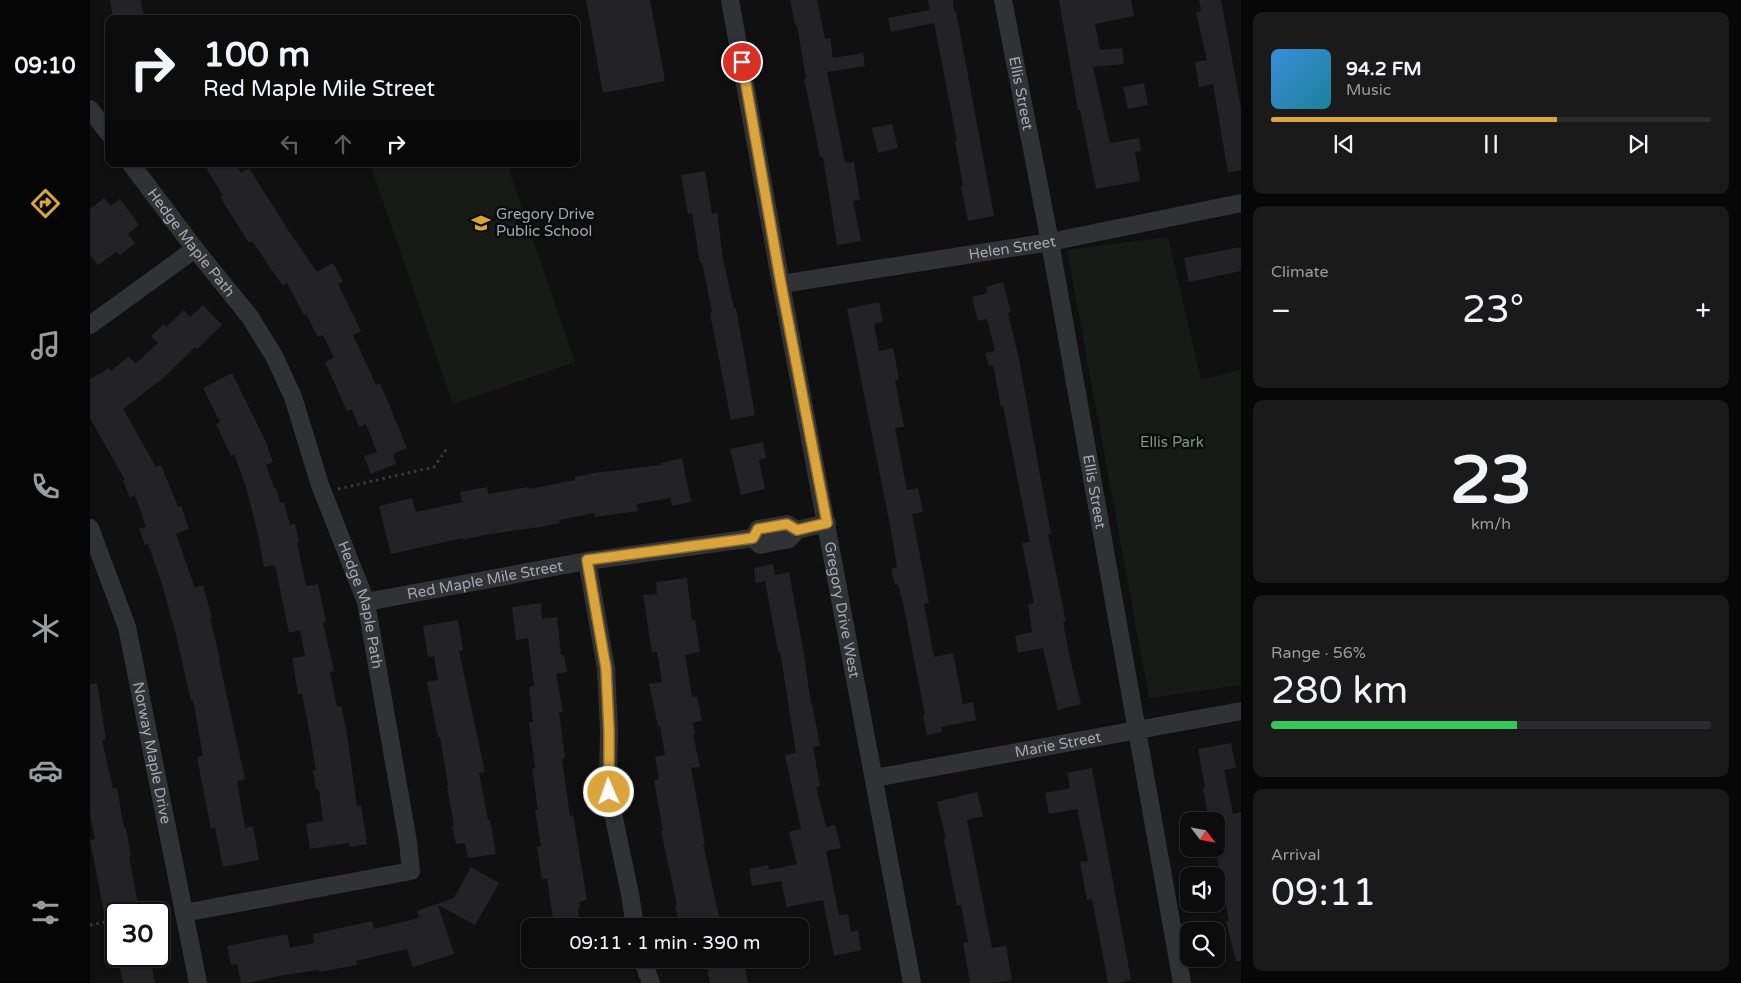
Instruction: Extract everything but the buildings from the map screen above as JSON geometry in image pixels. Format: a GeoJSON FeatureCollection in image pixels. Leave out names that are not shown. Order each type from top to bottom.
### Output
{"type":"FeatureCollection","features":[{"type":"Feature","properties":{"kind":"street","name":"Gregory Drive West"},"geometry":{"type":"LineString","coordinates":[[730,0],[781,284],[912,983]]}},
{"type":"Feature","properties":{"kind":"street","name":"Ellis Street"},"geometry":{"type":"LineString","coordinates":[[1003,0],[1050,242],[1182,983]]}},
{"type":"Feature","properties":{"kind":"street"},"geometry":{"type":"LineString","coordinates":[[90,109],[105,129]]}},
{"type":"Feature","properties":{"kind":"street","name":"Hedge Maple Path"},"geometry":{"type":"LineString","coordinates":[[133,167],[195,249],[250,317],[274,356],[293,397],[323,492],[366,602],[408,842],[411,871],[184,913]]}},
{"type":"Feature","properties":{"kind":"street","name":"Helen Street"},"geometry":{"type":"LineString","coordinates":[[781,284],[1050,242],[1241,202]]}},
{"type":"Feature","properties":{"kind":"street"},"geometry":{"type":"LineString","coordinates":[[90,325],[195,249]]}},
{"type":"Feature","properties":{"kind":"street","name":"Red Maple Mile Street"},"geometry":{"type":"LineString","coordinates":[[366,602],[587,560],[753,538],[760,545],[789,540],[797,530],[827,523]]}},
{"type":"Feature","properties":{"kind":"street","name":"Norway Maple Drive"},"geometry":{"type":"LineString","coordinates":[[90,528],[128,627],[198,983]]}},
{"type":"Feature","properties":{"kind":"street"},"geometry":{"type":"LineString","coordinates":[[587,560],[606,668],[609,731],[608,780],[611,804],[634,918]]}},
{"type":"Feature","properties":{"kind":"street","name":"Marie Street"},"geometry":{"type":"LineString","coordinates":[[875,778],[1137,732],[1241,711]]}},
{"type":"Feature","properties":{"kind":"street"},"geometry":{"type":"LineString","coordinates":[[645,968],[651,983]]}},
{"type":"Feature","properties":{"kind":"path"},"geometry":{"type":"LineString","coordinates":[[323,492],[434,467],[448,446]]}},
{"type":"Feature","properties":{"kind":"path"},"geometry":{"type":"LineString","coordinates":[[90,925],[105,922]]}},
{"type":"Feature","properties":{"kind":"green space"},"geometry":{"type":"Polygon","coordinates":[[[371,167],[508,167],[575,362],[453,404],[371,167]]]}},
{"type":"Feature","properties":{"kind":"green space","name":"Ellis Park"},"geometry":{"type":"Polygon","coordinates":[[[1168,237],[1201,380],[1241,370],[1241,685],[1149,698],[1067,250],[1168,237]]]}},
{"type":"Feature","properties":{"kind":"place","name":"Gregory Drive Public School"},"geometry":{"type":"Point","coordinates":[481,223]}},
{"type":"Feature","properties":{"kind":"route"},"geometry":{"type":"LineString","coordinates":[[609,792],[606,668],[587,560],[753,538],[758,529],[787,524],[797,530],[827,523],[781,284],[742,62]]}}]}
